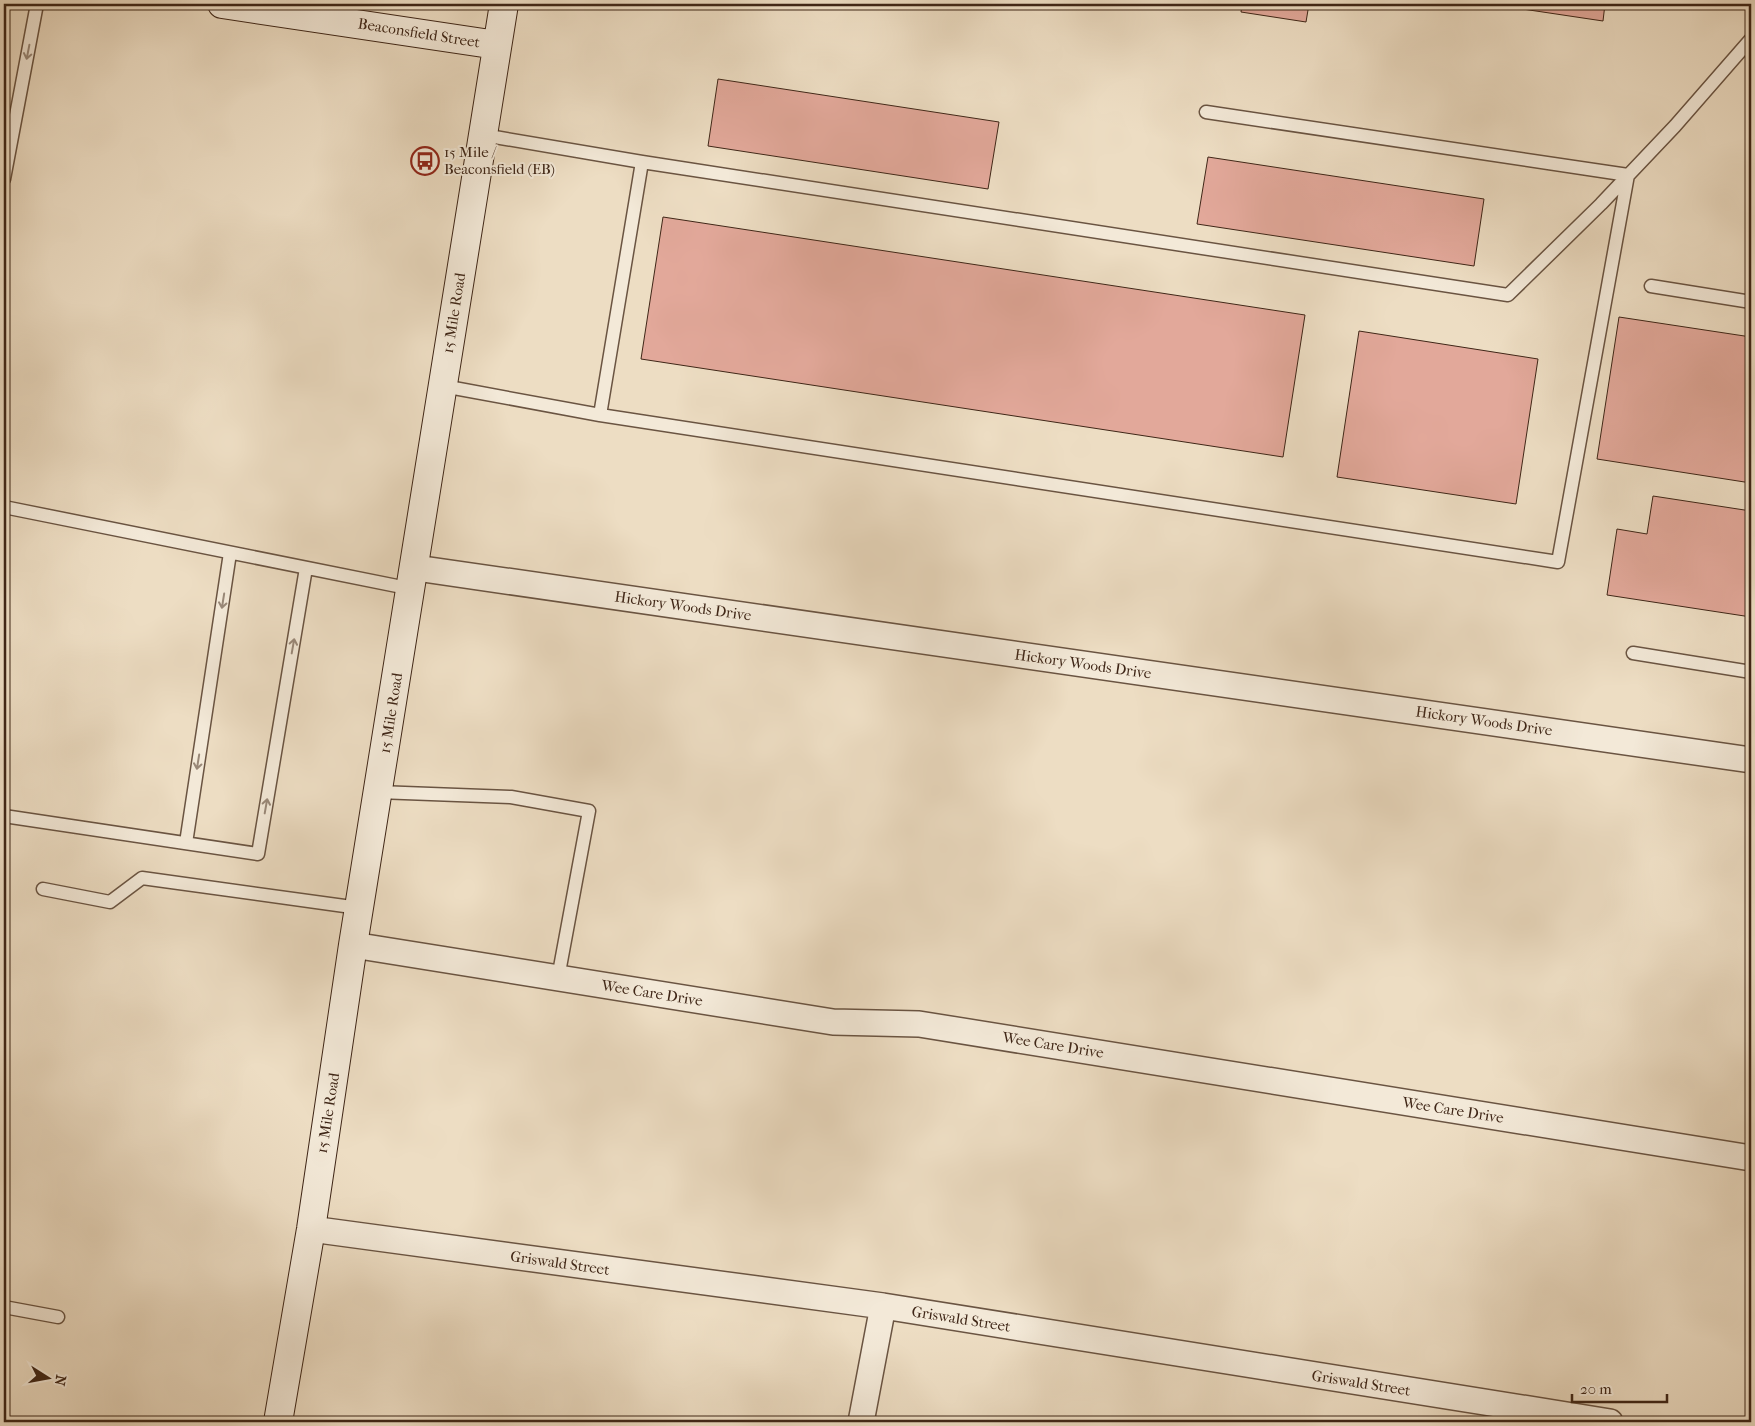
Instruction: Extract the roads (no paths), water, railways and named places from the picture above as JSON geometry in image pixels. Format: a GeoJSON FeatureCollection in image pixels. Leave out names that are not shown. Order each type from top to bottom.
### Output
{"type":"FeatureCollection","features":[{"type":"Feature","properties":{"kind":"main road","name":"Beaconsfield Street"},"geometry":{"type":"LineString","coordinates":[[222,4],[497,45]]}},
{"type":"Feature","properties":{"kind":"main road","name":"15 Mile Road"},"geometry":{"type":"LineString","coordinates":[[278,1422],[504,4]]}},
{"type":"Feature","properties":{"kind":"street","name":"Hickory Woods Drive"},"geometry":{"type":"LineString","coordinates":[[414,578],[1751,760]]}},
{"type":"Feature","properties":{"kind":"street","name":"Wee Care Drive"},"geometry":{"type":"LineString","coordinates":[[353,945],[834,1022],[919,1024],[1751,1158]]}},
{"type":"Feature","properties":{"kind":"street","name":"Griswald Street"},"geometry":{"type":"LineString","coordinates":[[310,1229],[883,1306],[1610,1422]]}},
{"type":"Feature","properties":{"kind":"street"},"geometry":{"type":"LineString","coordinates":[[861,1422],[883,1306]]}},
{"type":"Feature","properties":{"kind":"lane"},"geometry":{"type":"LineString","coordinates":[[4,179],[37,4]]}},
{"type":"Feature","properties":{"kind":"lane"},"geometry":{"type":"LineString","coordinates":[[483,135],[642,162],[1508,295],[1675,126],[1751,39]]}},
{"type":"Feature","properties":{"kind":"lane"},"geometry":{"type":"LineString","coordinates":[[1206,112],[1628,175]]}},
{"type":"Feature","properties":{"kind":"lane"},"geometry":{"type":"LineString","coordinates":[[600,415],[642,162]]}},
{"type":"Feature","properties":{"kind":"lane"},"geometry":{"type":"LineString","coordinates":[[443,386],[600,415],[1558,562],[1628,175]]}},
{"type":"Feature","properties":{"kind":"lane"},"geometry":{"type":"LineString","coordinates":[[1652,286],[1751,302]]}},
{"type":"Feature","properties":{"kind":"lane"},"geometry":{"type":"LineString","coordinates":[[4,507],[306,568],[414,578]]}},
{"type":"Feature","properties":{"kind":"lane"},"geometry":{"type":"LineString","coordinates":[[186,843],[230,553]]}},
{"type":"Feature","properties":{"kind":"lane"},"geometry":{"type":"LineString","coordinates":[[4,816],[258,854],[306,568]]}},
{"type":"Feature","properties":{"kind":"lane"},"geometry":{"type":"LineString","coordinates":[[1633,653],[1751,672]]}},
{"type":"Feature","properties":{"kind":"lane"},"geometry":{"type":"LineString","coordinates":[[378,792],[511,797],[589,811],[558,978]]}},
{"type":"Feature","properties":{"kind":"lane"},"geometry":{"type":"LineString","coordinates":[[43,889],[110,902],[142,878],[360,908]]}},
{"type":"Feature","properties":{"kind":"lane"},"geometry":{"type":"LineString","coordinates":[[4,1307],[58,1317]]}},
{"type":"Feature","properties":{"kind":"place","name":"15 Mile / Beaconsfield (EB)"},"geometry":{"type":"Point","coordinates":[425,161]}}]}
